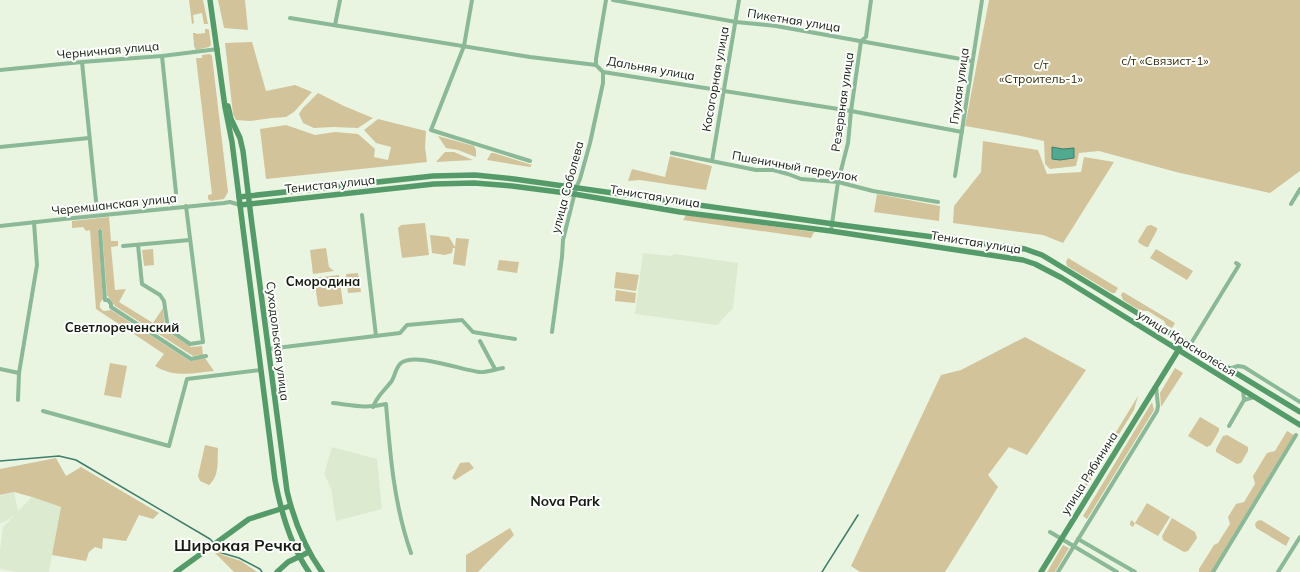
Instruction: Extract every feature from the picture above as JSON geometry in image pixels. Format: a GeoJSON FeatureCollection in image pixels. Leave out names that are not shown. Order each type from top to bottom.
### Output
{"type":"FeatureCollection","features":[{"type":"Feature","properties":{"kind":"main road","name":"Суходольская улица"},"geometry":{"type":"LineString","coordinates":[[210,0],[218,50],[226,120],[232,142],[275,480],[281,508],[292,542],[308,572]]}},
{"type":"Feature","properties":{"kind":"main road","name":"Суходольская улица"},"geometry":{"type":"LineString","coordinates":[[224,95],[231,119],[242,144],[284,472],[290,506],[308,552],[322,572]]}},
{"type":"Feature","properties":{"kind":"main road","name":"Тенистая улица"},"geometry":{"type":"LineString","coordinates":[[239,197],[440,176],[475,175],[1025,249],[1042,255],[1056,264]]}},
{"type":"Feature","properties":{"kind":"main road","name":"Тенистая улица"},"geometry":{"type":"LineString","coordinates":[[240,205],[434,184],[474,183],[512,186],[574,194],[680,212],[1023,260],[1035,264],[1062,278]]}},
{"type":"Feature","properties":{"kind":"main road","name":"улица Краснолесья"},"geometry":{"type":"LineString","coordinates":[[1056,264],[1300,412]]}},
{"type":"Feature","properties":{"kind":"main road","name":"улица Краснолесья"},"geometry":{"type":"LineString","coordinates":[[1062,278],[1300,425]]}},
{"type":"Feature","properties":{"kind":"main road","name":"улица Рябинина"},"geometry":{"type":"LineString","coordinates":[[1041,572],[1184,341]]}},
{"type":"Feature","properties":{"kind":"main road"},"geometry":{"type":"LineString","coordinates":[[176,572],[249,519],[290,506]]}},
{"type":"Feature","properties":{"kind":"main road"},"geometry":{"type":"LineString","coordinates":[[277,572],[288,562],[308,552]]}},
{"type":"Feature","properties":{"kind":"street"},"geometry":{"type":"LineString","coordinates":[[335,25],[340,0]]}},
{"type":"Feature","properties":{"kind":"street"},"geometry":{"type":"LineString","coordinates":[[472,0],[464,46],[431,130],[530,161]]}},
{"type":"Feature","properties":{"kind":"street"},"geometry":{"type":"LineString","coordinates":[[596,65],[606,0]]}},
{"type":"Feature","properties":{"kind":"street","name":"Пикетная улица"},"geometry":{"type":"LineString","coordinates":[[613,0],[736,22],[776,26],[972,61]]}},
{"type":"Feature","properties":{"kind":"street","name":"Косогорная улица"},"geometry":{"type":"LineString","coordinates":[[712,161],[739,0]]}},
{"type":"Feature","properties":{"kind":"street","name":"Резервная улица"},"geometry":{"type":"LineString","coordinates":[[831,232],[838,182],[848,143],[850,111],[861,42],[866,37],[871,0]]}},
{"type":"Feature","properties":{"kind":"street","name":"Глухая улица"},"geometry":{"type":"LineString","coordinates":[[955,176],[982,0]]}},
{"type":"Feature","properties":{"kind":"street","name":"Дальняя улица"},"geometry":{"type":"LineString","coordinates":[[290,18],[530,57],[596,65],[603,72],[850,111],[962,132]]}},
{"type":"Feature","properties":{"kind":"street","name":"Черничная улица"},"geometry":{"type":"LineString","coordinates":[[0,70],[218,50]]}},
{"type":"Feature","properties":{"kind":"street"},"geometry":{"type":"LineString","coordinates":[[162,56],[176,193]]}},
{"type":"Feature","properties":{"kind":"street"},"geometry":{"type":"LineString","coordinates":[[82,62],[96,202]]}},
{"type":"Feature","properties":{"kind":"street","name":"улица Соболева"},"geometry":{"type":"LineString","coordinates":[[552,332],[563,240],[574,194],[580,180],[590,143],[603,83],[603,72]]}},
{"type":"Feature","properties":{"kind":"street"},"geometry":{"type":"LineString","coordinates":[[0,147],[89,138]]}},
{"type":"Feature","properties":{"kind":"street","name":"Пшеничный переулок"},"geometry":{"type":"LineString","coordinates":[[672,153],[756,170],[772,170],[801,178],[838,182],[873,191],[938,202]]}},
{"type":"Feature","properties":{"kind":"street"},"geometry":{"type":"LineString","coordinates":[[1291,204],[1300,189]]}},
{"type":"Feature","properties":{"kind":"street","name":"Черемшанская улица"},"geometry":{"type":"LineString","coordinates":[[230,202],[239,197]]}},
{"type":"Feature","properties":{"kind":"street","name":"Черемшанская улица"},"geometry":{"type":"LineString","coordinates":[[0,226],[230,202],[240,205]]}},
{"type":"Feature","properties":{"kind":"street"},"geometry":{"type":"LineString","coordinates":[[138,245],[142,284],[160,295],[164,301],[168,329],[190,344],[203,342],[186,206]]}},
{"type":"Feature","properties":{"kind":"street"},"geometry":{"type":"LineString","coordinates":[[362,215],[376,336]]}},
{"type":"Feature","properties":{"kind":"street"},"geometry":{"type":"LineString","coordinates":[[18,400],[19,373],[37,265],[34,222]]}},
{"type":"Feature","properties":{"kind":"street"},"geometry":{"type":"LineString","coordinates":[[100,231],[105,300],[108,300],[111,307],[192,359],[206,356]]}},
{"type":"Feature","properties":{"kind":"street"},"geometry":{"type":"LineString","coordinates":[[123,246],[190,240]]}},
{"type":"Feature","properties":{"kind":"street"},"geometry":{"type":"LineString","coordinates":[[1190,345],[1238,265],[1236,264]]}},
{"type":"Feature","properties":{"kind":"street"},"geometry":{"type":"LineString","coordinates":[[268,349],[400,333],[407,325],[462,320],[473,332],[515,339]]}},
{"type":"Feature","properties":{"kind":"street"},"geometry":{"type":"LineString","coordinates":[[480,341],[495,369]]}},
{"type":"Feature","properties":{"kind":"street"},"geometry":{"type":"LineString","coordinates":[[373,407],[377,397],[392,381],[401,364],[411,359],[447,364],[480,372],[503,368]]}},
{"type":"Feature","properties":{"kind":"street","name":"улица Краснолесья"},"geometry":{"type":"LineString","coordinates":[[1228,369],[1238,366],[1244,367],[1300,402]]}},
{"type":"Feature","properties":{"kind":"street"},"geometry":{"type":"LineString","coordinates":[[0,369],[19,373]]}},
{"type":"Feature","properties":{"kind":"street"},"geometry":{"type":"LineString","coordinates":[[43,411],[169,446],[187,379],[261,370]]}},
{"type":"Feature","properties":{"kind":"street","name":"улица Рябинина"},"geometry":{"type":"LineString","coordinates":[[1058,572],[1156,411],[1158,406],[1156,386]]}},
{"type":"Feature","properties":{"kind":"street"},"geometry":{"type":"LineString","coordinates":[[1229,426],[1244,400],[1242,390]]}},
{"type":"Feature","properties":{"kind":"street"},"geometry":{"type":"LineString","coordinates":[[1244,400],[1254,397]]}},
{"type":"Feature","properties":{"kind":"street"},"geometry":{"type":"LineString","coordinates":[[332,403],[362,407],[373,407],[386,404],[396,497],[404,534],[411,553]]}},
{"type":"Feature","properties":{"kind":"street"},"geometry":{"type":"LineString","coordinates":[[1213,572],[1296,435]]}},
{"type":"Feature","properties":{"kind":"street"},"geometry":{"type":"LineString","coordinates":[[1050,532],[1117,572]]}},
{"type":"Feature","properties":{"kind":"street"},"geometry":{"type":"LineString","coordinates":[[1278,572],[1300,537]]}},
{"type":"Feature","properties":{"kind":"street"},"geometry":{"type":"LineString","coordinates":[[1078,539],[1135,572]]}},
{"type":"Feature","properties":{"kind":"shaded area"},"geometry":{"type":"Polygon","coordinates":[[[643,253],[671,256],[675,254],[738,263],[733,308],[717,325],[635,314],[643,253]]]}},
{"type":"Feature","properties":{"kind":"shaded area"},"geometry":{"type":"Polygon","coordinates":[[[332,447],[377,459],[382,509],[336,521],[331,488],[324,474],[332,447]]]}},
{"type":"Feature","properties":{"kind":"shaded area"},"geometry":{"type":"Polygon","coordinates":[[[14,492],[18,511],[32,497],[61,507],[49,572],[17,572],[0,569],[0,551],[3,527],[15,515],[0,523],[0,496],[14,492]]]}},
{"type":"Feature","properties":{"kind":"green space"},"geometry":{"type":"Polygon","coordinates":[[[189,0],[203,0],[208,24],[204,24],[202,13],[193,15],[194,23],[192,24],[189,0]]]}},
{"type":"Feature","properties":{"kind":"green space"},"geometry":{"type":"Polygon","coordinates":[[[218,0],[245,0],[248,30],[224,28],[218,0]]]}},
{"type":"Feature","properties":{"kind":"green space"},"geometry":{"type":"Polygon","coordinates":[[[989,0],[1300,0],[1300,171],[1270,193],[1176,172],[1099,151],[1079,153],[1076,166],[1050,169],[1045,164],[1044,141],[965,126],[989,0]]]}},
{"type":"Feature","properties":{"kind":"green space"},"geometry":{"type":"Polygon","coordinates":[[[205,29],[209,30],[211,45],[209,47],[196,50],[194,46],[193,33],[205,33],[205,29]]]}},
{"type":"Feature","properties":{"kind":"green space"},"geometry":{"type":"Polygon","coordinates":[[[252,42],[266,91],[295,85],[312,92],[294,112],[286,117],[250,121],[236,120],[233,114],[225,43],[252,42]]]}},
{"type":"Feature","properties":{"kind":"green space"},"geometry":{"type":"Polygon","coordinates":[[[210,54],[212,56],[228,192],[224,199],[211,201],[208,199],[208,195],[212,194],[196,58],[202,58],[202,55],[210,54]]]}},
{"type":"Feature","properties":{"kind":"green space"},"geometry":{"type":"Polygon","coordinates":[[[318,93],[373,118],[358,128],[314,128],[303,123],[299,114],[318,93]]]}},
{"type":"Feature","properties":{"kind":"green space"},"geometry":{"type":"Polygon","coordinates":[[[378,119],[426,131],[425,147],[427,162],[266,179],[260,129],[286,125],[315,135],[335,132],[358,134],[375,149],[374,157],[388,160],[391,147],[376,143],[364,130],[378,119]]]}},
{"type":"Feature","properties":{"kind":"green space"},"geometry":{"type":"Polygon","coordinates":[[[438,136],[474,146],[476,150],[476,157],[458,150],[446,148],[438,136]]]}},
{"type":"Feature","properties":{"kind":"green space"},"geometry":{"type":"Polygon","coordinates":[[[983,141],[1038,150],[1047,174],[1081,172],[1084,157],[1114,162],[1063,243],[1043,235],[953,223],[954,206],[981,172],[983,141]]]}},
{"type":"Feature","properties":{"kind":"green space"},"geometry":{"type":"Polygon","coordinates":[[[445,152],[454,152],[473,160],[436,162],[445,152]]]}},
{"type":"Feature","properties":{"kind":"green space"},"geometry":{"type":"Polygon","coordinates":[[[491,153],[532,165],[530,167],[487,160],[491,153]]]}},
{"type":"Feature","properties":{"kind":"green space"},"geometry":{"type":"Polygon","coordinates":[[[670,156],[712,166],[706,190],[640,180],[628,181],[632,169],[665,177],[670,156]]]}},
{"type":"Feature","properties":{"kind":"green space"},"geometry":{"type":"Polygon","coordinates":[[[877,194],[940,206],[939,221],[874,212],[877,194]]]}},
{"type":"Feature","properties":{"kind":"green space"},"geometry":{"type":"Polygon","coordinates":[[[686,215],[814,232],[811,238],[683,220],[686,215]]]}},
{"type":"Feature","properties":{"kind":"green space"},"geometry":{"type":"Polygon","coordinates":[[[109,217],[111,241],[118,241],[118,246],[111,247],[115,290],[126,289],[119,302],[153,323],[163,308],[165,330],[191,347],[202,346],[203,355],[193,356],[115,306],[107,295],[102,229],[98,229],[103,299],[100,307],[104,311],[111,310],[190,361],[205,358],[214,371],[184,374],[162,370],[155,366],[164,354],[96,309],[90,230],[86,231],[83,227],[72,228],[72,221],[109,217]]]}},
{"type":"Feature","properties":{"kind":"green space"},"geometry":{"type":"Polygon","coordinates":[[[425,223],[429,255],[402,258],[398,228],[401,225],[425,223]]]}},
{"type":"Feature","properties":{"kind":"green space"},"geometry":{"type":"Polygon","coordinates":[[[1151,225],[1157,228],[1157,230],[1148,247],[1146,247],[1138,241],[1147,226],[1151,225]]]}},
{"type":"Feature","properties":{"kind":"green space"},"geometry":{"type":"Polygon","coordinates":[[[430,235],[449,237],[455,247],[456,238],[469,239],[465,266],[453,264],[455,248],[453,248],[452,253],[445,255],[432,253],[430,235]]]}},
{"type":"Feature","properties":{"kind":"green space"},"geometry":{"type":"Polygon","coordinates":[[[326,248],[329,267],[334,271],[313,274],[310,250],[326,248]]]}},
{"type":"Feature","properties":{"kind":"green space"},"geometry":{"type":"Polygon","coordinates":[[[153,249],[154,265],[144,266],[142,250],[153,249]]]}},
{"type":"Feature","properties":{"kind":"green space"},"geometry":{"type":"Polygon","coordinates":[[[1156,249],[1193,271],[1187,280],[1150,258],[1156,249]]]}},
{"type":"Feature","properties":{"kind":"green space"},"geometry":{"type":"Polygon","coordinates":[[[1068,258],[1118,288],[1115,293],[1112,293],[1067,266],[1066,262],[1068,258]]]}},
{"type":"Feature","properties":{"kind":"green space"},"geometry":{"type":"Polygon","coordinates":[[[499,260],[519,262],[517,273],[497,270],[499,260]]]}},
{"type":"Feature","properties":{"kind":"green space"},"geometry":{"type":"Polygon","coordinates":[[[616,272],[639,275],[636,291],[614,288],[616,272]]]}},
{"type":"Feature","properties":{"kind":"green space"},"geometry":{"type":"Polygon","coordinates":[[[358,273],[361,292],[348,293],[346,274],[358,273]]]}},
{"type":"Feature","properties":{"kind":"green space"},"geometry":{"type":"Polygon","coordinates":[[[339,275],[343,304],[320,307],[318,305],[314,278],[339,275]]]}},
{"type":"Feature","properties":{"kind":"green space"},"geometry":{"type":"Polygon","coordinates":[[[616,290],[636,293],[635,303],[615,301],[616,290]]]}},
{"type":"Feature","properties":{"kind":"green space"},"geometry":{"type":"Polygon","coordinates":[[[1123,292],[1175,323],[1172,328],[1148,311],[1138,309],[1123,300],[1121,295],[1123,292]]]}},
{"type":"Feature","properties":{"kind":"green space"},"geometry":{"type":"Polygon","coordinates":[[[1025,337],[1086,370],[1027,455],[1009,447],[988,475],[998,487],[945,572],[860,572],[851,566],[941,375],[961,370],[1025,337]]]}},
{"type":"Feature","properties":{"kind":"green space"},"geometry":{"type":"Polygon","coordinates":[[[110,363],[127,366],[121,398],[104,395],[110,363]]]}},
{"type":"Feature","properties":{"kind":"green space"},"geometry":{"type":"Polygon","coordinates":[[[1175,368],[1183,373],[1161,407],[1160,393],[1175,368]]]}},
{"type":"Feature","properties":{"kind":"green space"},"geometry":{"type":"Polygon","coordinates":[[[1138,396],[1134,410],[1069,515],[1066,514],[1138,396]]]}},
{"type":"Feature","properties":{"kind":"green space"},"geometry":{"type":"Polygon","coordinates":[[[1152,402],[1154,410],[1087,519],[1083,516],[1152,402]]]}},
{"type":"Feature","properties":{"kind":"green space"},"geometry":{"type":"Polygon","coordinates":[[[1200,417],[1219,428],[1219,431],[1211,445],[1207,447],[1188,436],[1200,417]]]}},
{"type":"Feature","properties":{"kind":"green space"},"geometry":{"type":"Polygon","coordinates":[[[1287,431],[1294,435],[1211,572],[1199,572],[1199,569],[1214,545],[1218,543],[1230,524],[1228,517],[1236,504],[1244,502],[1255,484],[1253,476],[1267,453],[1275,451],[1287,431]]]}},
{"type":"Feature","properties":{"kind":"green space"},"geometry":{"type":"Polygon","coordinates":[[[1227,435],[1248,447],[1248,451],[1241,463],[1237,464],[1216,452],[1216,449],[1223,436],[1227,435]]]}},
{"type":"Feature","properties":{"kind":"green space"},"geometry":{"type":"Polygon","coordinates":[[[205,445],[218,448],[216,473],[213,481],[209,485],[200,481],[198,476],[205,445]]]}},
{"type":"Feature","properties":{"kind":"green space"},"geometry":{"type":"Polygon","coordinates":[[[56,458],[66,476],[81,467],[159,513],[153,519],[139,515],[126,541],[103,538],[102,549],[95,547],[89,552],[86,561],[52,555],[61,507],[14,492],[0,495],[0,469],[56,458]]]}},
{"type":"Feature","properties":{"kind":"green space"},"geometry":{"type":"Polygon","coordinates":[[[469,462],[474,468],[455,480],[452,478],[460,463],[469,462]]]}},
{"type":"Feature","properties":{"kind":"green space"},"geometry":{"type":"Polygon","coordinates":[[[1147,503],[1170,517],[1158,536],[1135,523],[1147,503]]]}},
{"type":"Feature","properties":{"kind":"green space"},"geometry":{"type":"Polygon","coordinates":[[[1172,518],[1195,532],[1197,538],[1188,551],[1184,552],[1163,540],[1162,536],[1172,518]]]}},
{"type":"Feature","properties":{"kind":"green space"},"geometry":{"type":"Polygon","coordinates":[[[1131,520],[1135,523],[1133,527],[1130,525],[1131,520]]]}},
{"type":"Feature","properties":{"kind":"green space"},"geometry":{"type":"Polygon","coordinates":[[[1261,520],[1290,538],[1286,546],[1256,528],[1255,524],[1257,521],[1261,520]]]}},
{"type":"Feature","properties":{"kind":"green space"},"geometry":{"type":"Polygon","coordinates":[[[510,528],[514,535],[478,572],[466,572],[466,555],[510,528]]]}},
{"type":"Feature","properties":{"kind":"green space"},"geometry":{"type":"Polygon","coordinates":[[[1063,545],[1069,548],[1055,572],[1047,572],[1063,545]]]}},
{"type":"Feature","properties":{"kind":"green space"},"geometry":{"type":"Polygon","coordinates":[[[218,550],[223,555],[241,561],[257,572],[234,572],[215,553],[218,550]]]}},
{"type":"Feature","properties":{"kind":"water"},"geometry":{"type":"Polygon","coordinates":[[[1052,147],[1063,149],[1074,148],[1074,158],[1060,160],[1052,159],[1052,147]]]}},
{"type":"Feature","properties":{"kind":"waterway"},"geometry":{"type":"LineString","coordinates":[[0,461],[59,456],[76,460],[210,539],[214,543]]}},
{"type":"Feature","properties":{"kind":"waterway"},"geometry":{"type":"LineString","coordinates":[[822,572],[858,515]]}},
{"type":"Feature","properties":{"kind":"waterway"},"geometry":{"type":"LineString","coordinates":[[216,546],[222,553],[239,558],[260,569],[262,572]]}},
{"type":"Feature","properties":{"kind":"district","name":"Смородина"},"geometry":{"type":"Point","coordinates":[323,281]}},
{"type":"Feature","properties":{"kind":"district","name":"Светлореченский"},"geometry":{"type":"Point","coordinates":[122,327]}},
{"type":"Feature","properties":{"kind":"district","name":"Nova Park"},"geometry":{"type":"Point","coordinates":[565,501]}},
{"type":"Feature","properties":{"kind":"district","name":"Широкая Речка"},"geometry":{"type":"Point","coordinates":[238,545]}},
{"type":"Feature","properties":{"kind":"park label","name":"с/т «Связист-1»"},"geometry":{"type":"Point","coordinates":[1165,60]}},
{"type":"Feature","properties":{"kind":"park label","name":"с/т «Строитель-1»"},"geometry":{"type":"Point","coordinates":[1041,71]}}]}
